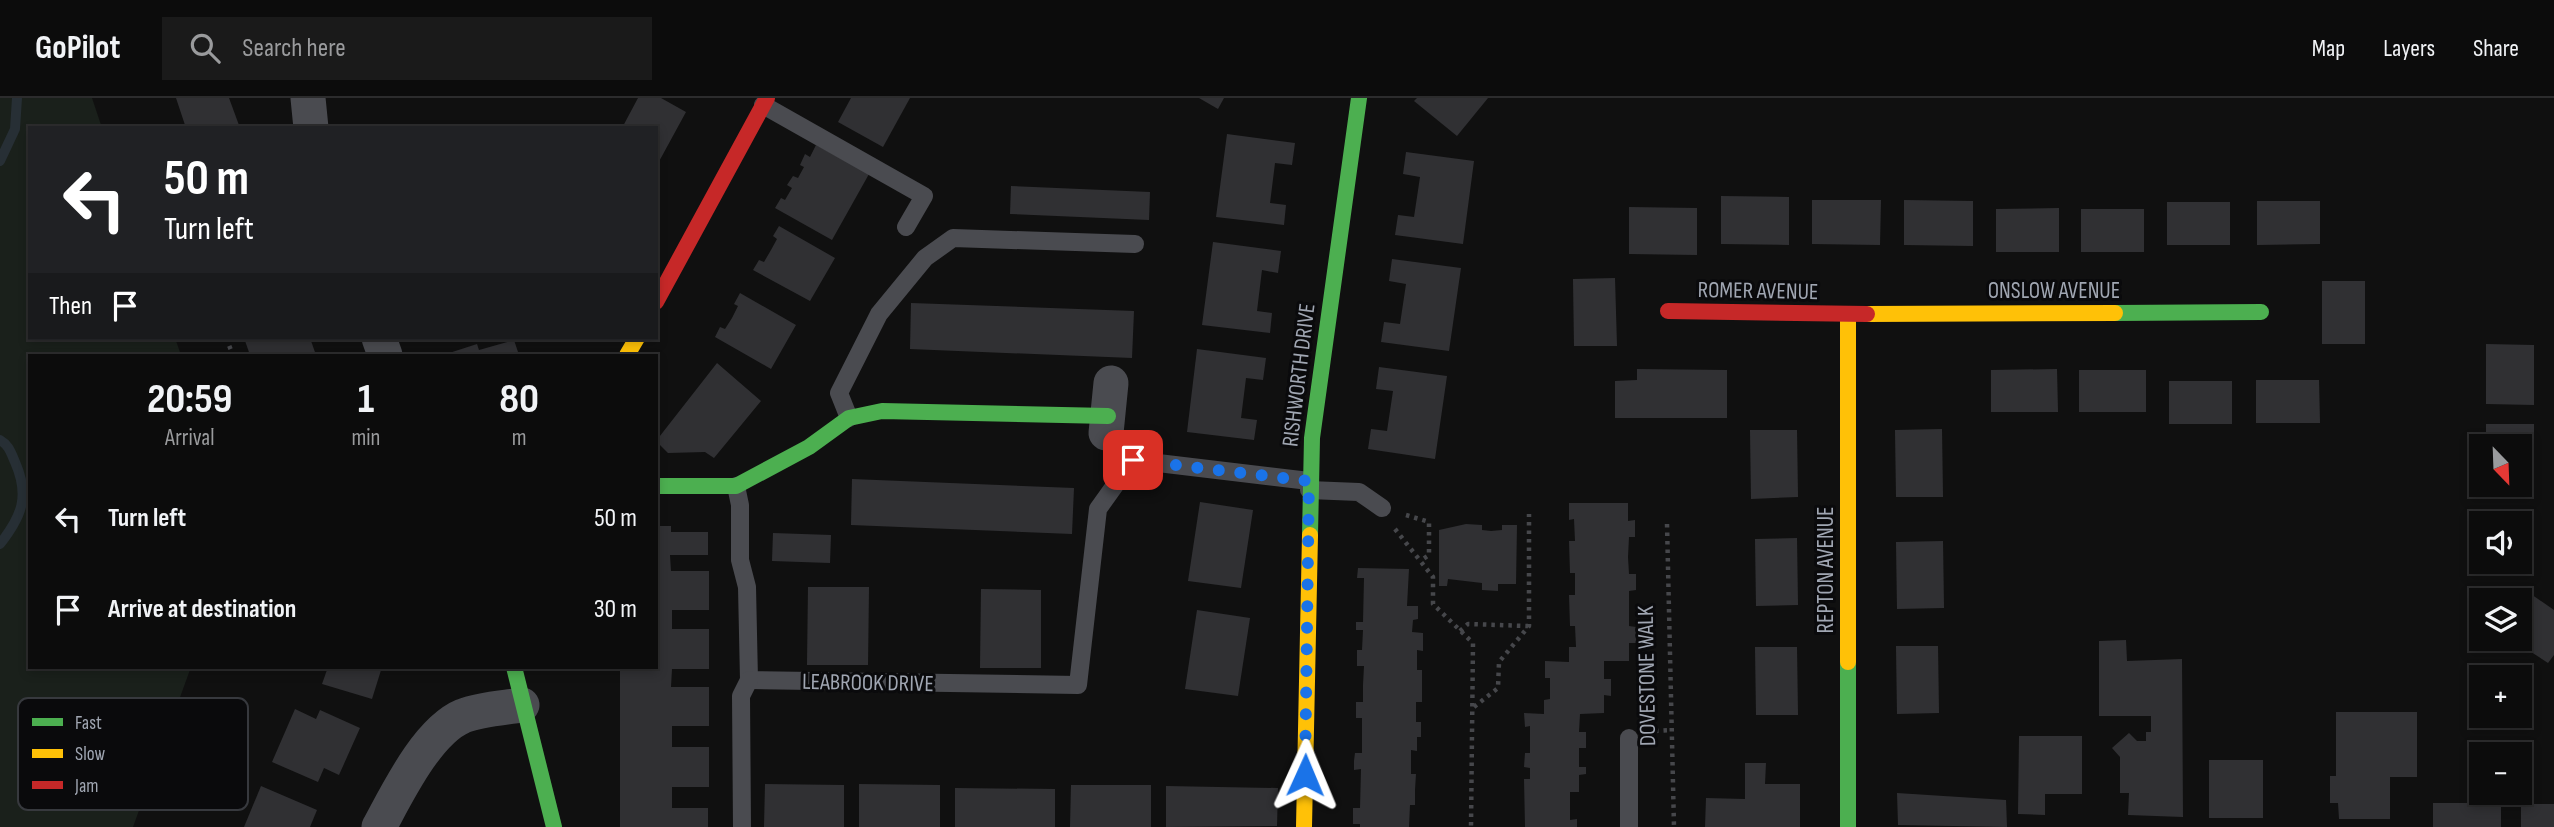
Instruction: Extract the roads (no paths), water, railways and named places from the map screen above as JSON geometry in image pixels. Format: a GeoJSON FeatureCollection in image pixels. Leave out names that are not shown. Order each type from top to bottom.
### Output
{"type":"FeatureCollection","features":[{"type":"Feature","properties":{"kind":"street"},"geometry":{"type":"LineString","coordinates":[[308,98],[311,126]]}},
{"type":"Feature","properties":{"kind":"street","name":"RISHWORTH DRIVE"},"geometry":{"type":"LineString","coordinates":[[1304,827],[1312,438],[1359,98]]}},
{"type":"Feature","properties":{"kind":"street"},"geometry":{"type":"LineString","coordinates":[[658,298],[765,102]]}},
{"type":"Feature","properties":{"kind":"street","name":"ROMER AVENUE"},"geometry":{"type":"LineString","coordinates":[[1668,311],[1848,314]]}},
{"type":"Feature","properties":{"kind":"street","name":"ONSLOW AVENUE"},"geometry":{"type":"LineString","coordinates":[[1848,314],[2261,312]]}},
{"type":"Feature","properties":{"kind":"street","name":"REPTON AVENUE"},"geometry":{"type":"LineString","coordinates":[[1848,314],[1848,827]]}},
{"type":"Feature","properties":{"kind":"street"},"geometry":{"type":"LineString","coordinates":[[658,486],[736,486],[809,447],[849,418],[882,411],[1108,411]]}},
{"type":"Feature","properties":{"kind":"street"},"geometry":{"type":"LineString","coordinates":[[514,669],[554,827]]}},
{"type":"Feature","properties":{"kind":"street"},"geometry":{"type":"LineString","coordinates":[[379,827],[414,766],[436,737],[461,717],[522,705]]}},
{"type":"Feature","properties":{"kind":"lane"},"geometry":{"type":"LineString","coordinates":[[765,102],[924,196],[906,227]]}},
{"type":"Feature","properties":{"kind":"lane"},"geometry":{"type":"LineString","coordinates":[[849,418],[839,393],[878,314],[925,258],[953,238],[1135,244]]}},
{"type":"Feature","properties":{"kind":"lane","name":"LEABROOK DRIVE"},"geometry":{"type":"LineString","coordinates":[[749,680],[1079,685],[1098,509],[1133,460],[1309,485]]}},
{"type":"Feature","properties":{"kind":"lane"},"geometry":{"type":"LineString","coordinates":[[1309,485],[1359,492],[1381,508]]}},
{"type":"Feature","properties":{"kind":"lane"},"geometry":{"type":"LineString","coordinates":[[736,486],[740,505],[740,560],[747,587],[749,680],[741,696],[742,827]]}},
{"type":"Feature","properties":{"kind":"lane","name":"DOVESTONE WALK"},"geometry":{"type":"LineString","coordinates":[[1629,738],[1629,827]]}},
{"type":"Feature","properties":{"kind":"waterway"},"geometry":{"type":"LineString","coordinates":[[0,161],[15,129],[17,98]]}},
{"type":"Feature","properties":{"kind":"waterway"},"geometry":{"type":"LineString","coordinates":[[0,440],[8,447],[20,474],[23,496],[14,524],[0,544]]}}]}
